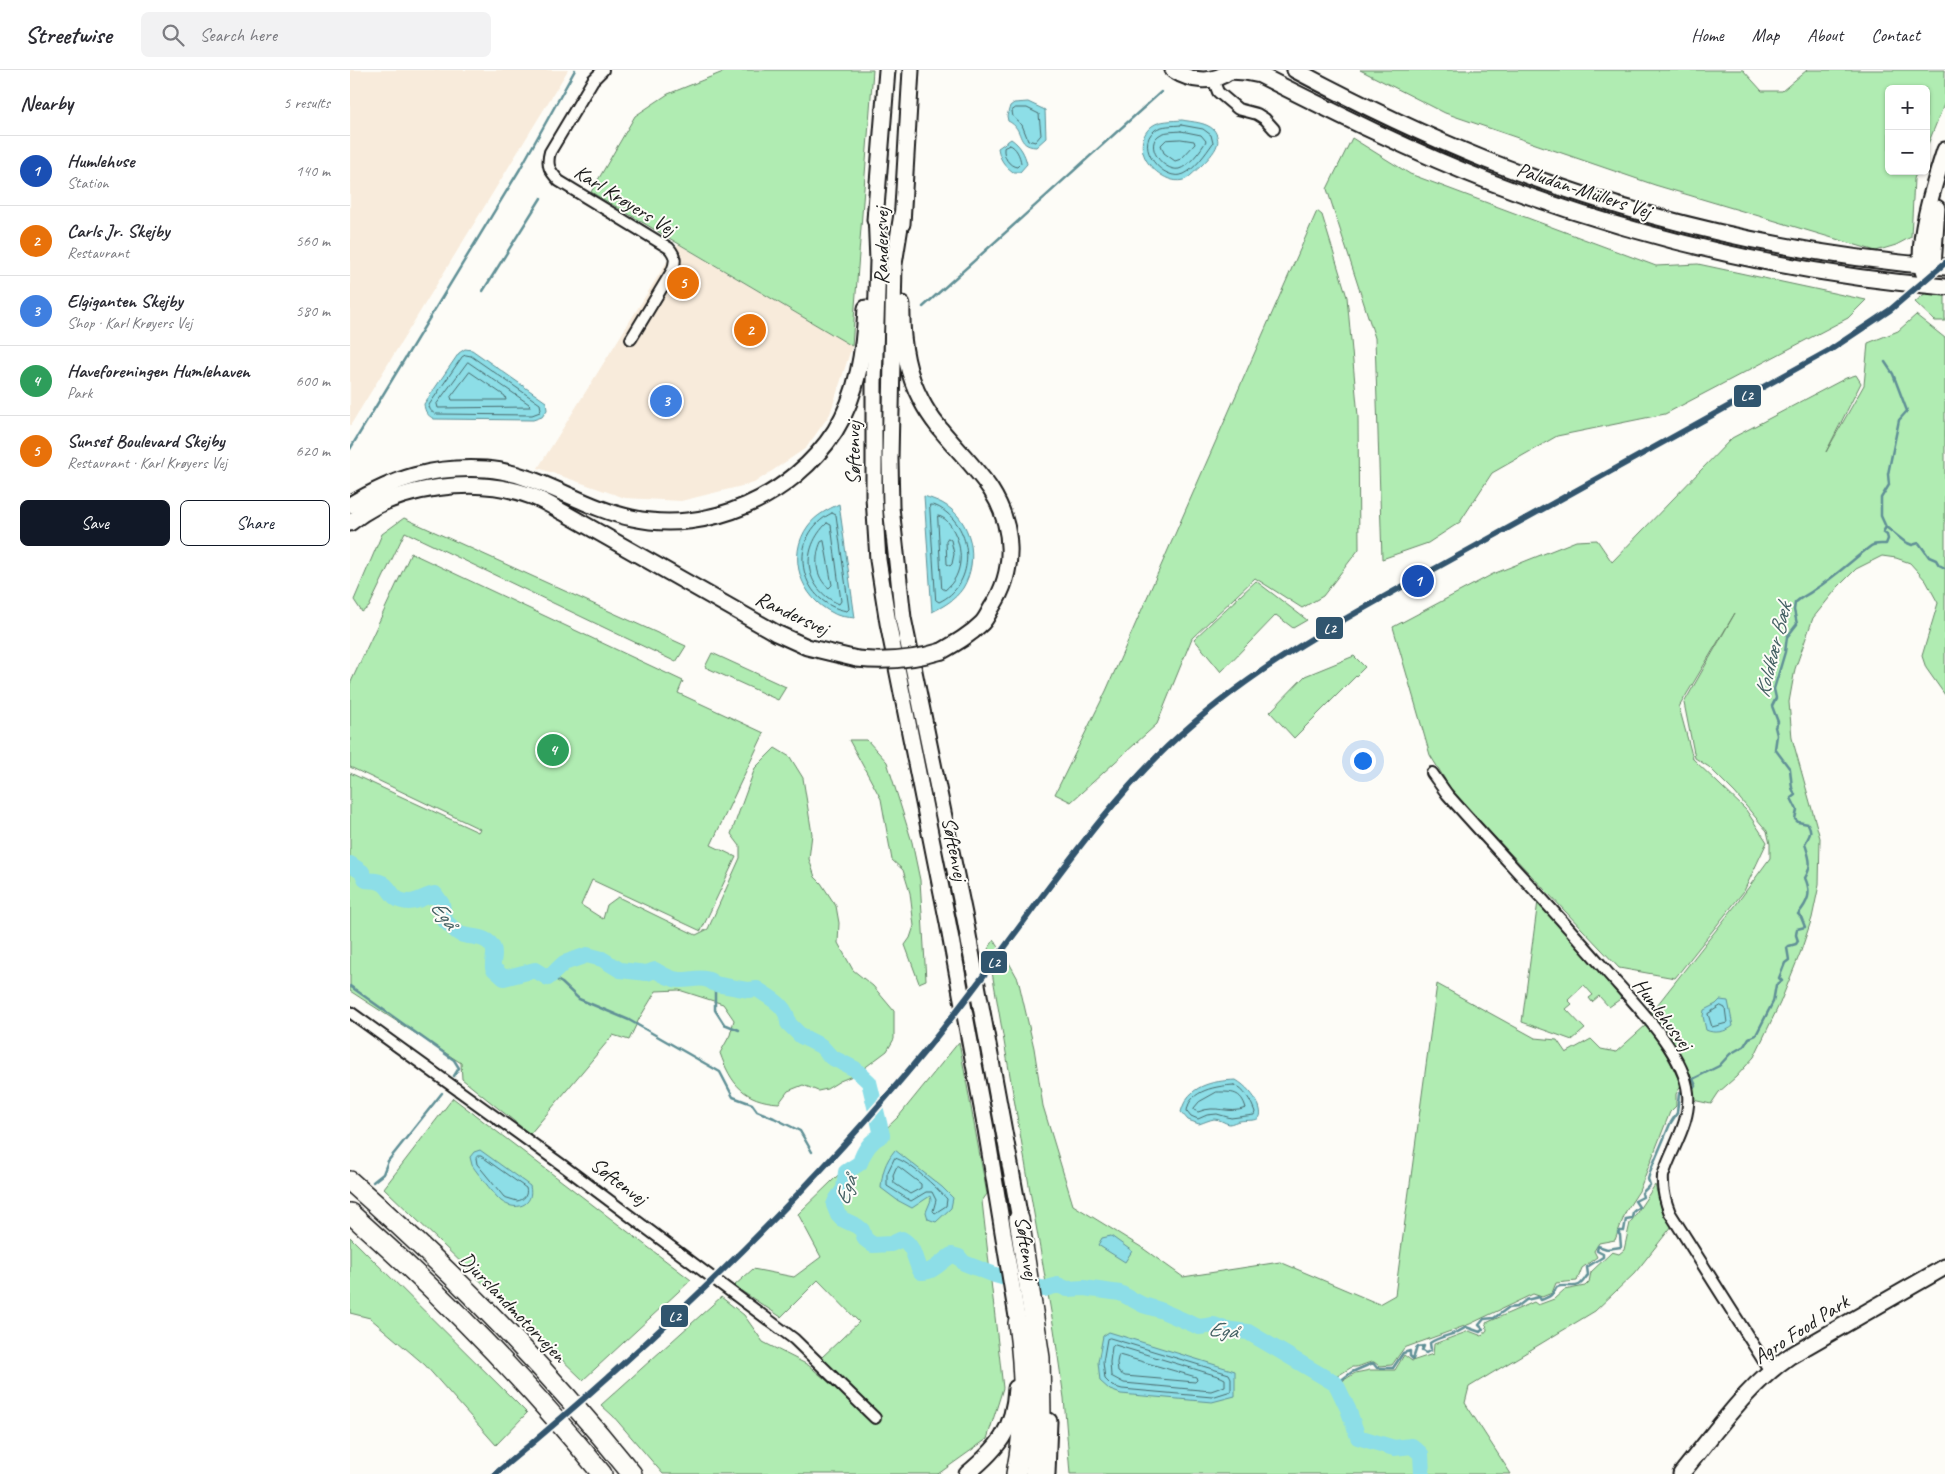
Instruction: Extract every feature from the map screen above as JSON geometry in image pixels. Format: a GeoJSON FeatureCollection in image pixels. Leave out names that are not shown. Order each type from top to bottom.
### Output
{"type":"FeatureCollection","features":[{"type":"Feature","properties":{"kind":"highway","name":"Djurslandmotorvejen"},"geometry":{"type":"LineString","coordinates":[[350,1181],[446,1270],[506,1330],[561,1390],[632,1474]]}},
{"type":"Feature","properties":{"kind":"highway"},"geometry":{"type":"LineString","coordinates":[[350,1213],[430,1286],[487,1345],[602,1474]]}},
{"type":"Feature","properties":{"kind":"highway"},"geometry":{"type":"LineString","coordinates":[[1019,1219],[1017,1243],[1029,1324],[1040,1368],[1041,1415],[1035,1474]]}},
{"type":"Feature","properties":{"kind":"highway"},"geometry":{"type":"LineString","coordinates":[[1016,1474],[1022,1448],[1024,1403],[1022,1359],[1029,1324]]}},
{"type":"Feature","properties":{"kind":"main road","name":"Randersvej"},"geometry":{"type":"LineString","coordinates":[[350,505],[378,488],[417,474],[452,469],[488,469],[528,478],[605,511],[634,519],[667,521],[705,519],[741,508],[781,486],[812,460],[835,430],[850,400],[862,358],[887,70]]}},
{"type":"Feature","properties":{"kind":"main road","name":"Randersvej"},"geometry":{"type":"LineString","coordinates":[[350,523],[377,506],[404,495],[430,489],[468,485],[510,490],[533,497],[568,514],[776,633],[807,647],[857,659],[898,661],[918,659],[942,651],[963,639],[983,622],[999,597],[1008,570],[1009,540],[1003,513],[991,490],[931,417],[914,387],[908,371],[902,320],[904,265],[902,214],[911,70]]}},
{"type":"Feature","properties":{"kind":"main road"},"geometry":{"type":"LineString","coordinates":[[1173,70],[1186,77],[1199,80],[1213,79],[1231,71]]}},
{"type":"Feature","properties":{"kind":"main road","name":"Paludan-Müllers Vej"},"geometry":{"type":"LineString","coordinates":[[1295,70],[1394,120],[1487,160],[1556,185],[1647,214],[1735,236],[1811,250],[1931,268]]}},
{"type":"Feature","properties":{"kind":"main road","name":"Paludan-Müllers Vej"},"geometry":{"type":"LineString","coordinates":[[1231,71],[1260,75],[1364,128],[1494,183],[1662,238],[1813,270],[1940,286]]}},
{"type":"Feature","properties":{"kind":"main road"},"geometry":{"type":"LineString","coordinates":[[1940,286],[1929,282],[1931,268],[1925,219],[1945,151]]}},
{"type":"Feature","properties":{"kind":"main road","name":"Søftenvej"},"geometry":{"type":"LineString","coordinates":[[876,212],[878,260],[874,383],[874,496],[878,560],[888,623],[948,922],[1017,1243]]}},
{"type":"Feature","properties":{"kind":"main road","name":"Søftenvej"},"geometry":{"type":"LineString","coordinates":[[902,214],[894,264],[890,460],[891,507],[901,601],[965,919],[1019,1219]]}},
{"type":"Feature","properties":{"kind":"main road"},"geometry":{"type":"LineString","coordinates":[[1740,256],[1758,253],[1844,267],[1908,273],[1931,268]]}},
{"type":"Feature","properties":{"kind":"main road","name":"Agro Food Park"},"geometry":{"type":"LineString","coordinates":[[1681,1474],[1770,1370],[1790,1356],[1945,1267]]}},
{"type":"Feature","properties":{"kind":"main road"},"geometry":{"type":"LineString","coordinates":[[967,1474],[995,1449],[1009,1426],[1029,1324]]}},
{"type":"Feature","properties":{"kind":"main road"},"geometry":{"type":"LineString","coordinates":[[1029,1324],[1050,1388],[1047,1474]]}},
{"type":"Feature","properties":{"kind":"street","name":"Karl Krøyers Vej"},"geometry":{"type":"LineString","coordinates":[[603,70],[593,80],[550,152],[547,163],[550,171],[559,181],[669,248],[674,253],[676,259],[672,272],[631,339]]}},
{"type":"Feature","properties":{"kind":"street"},"geometry":{"type":"LineString","coordinates":[[1213,79],[1218,92],[1238,109],[1257,114],[1265,119],[1274,129]]}},
{"type":"Feature","properties":{"kind":"street","name":"Humlehusvej"},"geometry":{"type":"LineString","coordinates":[[1432,773],[1447,794],[1561,919],[1649,1020],[1679,1065],[1688,1092],[1688,1111],[1663,1176],[1662,1187],[1665,1201],[1676,1222],[1770,1370]]}},
{"type":"Feature","properties":{"kind":"street","name":"Søftenvej"},"geometry":{"type":"LineString","coordinates":[[350,1012],[562,1165],[794,1339],[875,1418]]}},
{"type":"Feature","properties":{"kind":"shaded area"},"geometry":{"type":"Polygon","coordinates":[[[350,70],[568,70],[350,426],[350,70]]]}},
{"type":"Feature","properties":{"kind":"shaded area"},"geometry":{"type":"Polygon","coordinates":[[[678,244],[852,346],[830,414],[806,448],[754,483],[681,501],[625,498],[538,468],[678,244]]]}},
{"type":"Feature","properties":{"kind":"green space"},"geometry":{"type":"Polygon","coordinates":[[[722,70],[873,70],[852,346],[591,192],[635,116],[668,94],[723,72],[722,70]]]}},
{"type":"Feature","properties":{"kind":"green space"},"geometry":{"type":"Polygon","coordinates":[[[1360,70],[1743,70],[1762,91],[1782,91],[1807,70],[1945,70],[1945,102],[1930,139],[1930,85],[1885,85],[1885,175],[1916,175],[1911,237],[1896,245],[1876,251],[1655,185],[1445,113],[1360,70]]]}},
{"type":"Feature","properties":{"kind":"green space"},"geometry":{"type":"Polygon","coordinates":[[[1352,138],[1410,174],[1656,266],[1698,264],[1866,300],[1848,318],[1665,414],[1557,436],[1492,473],[1460,522],[1428,543],[1382,559],[1375,338],[1327,189],[1352,138]]]}},
{"type":"Feature","properties":{"kind":"green space"},"geometry":{"type":"Polygon","coordinates":[[[1317,211],[1322,215],[1347,297],[1358,416],[1359,549],[1323,596],[1302,608],[1255,578],[1192,638],[1157,724],[1071,802],[1055,794],[1106,691],[1317,211]]]}},
{"type":"Feature","properties":{"kind":"green space"},"geometry":{"type":"Polygon","coordinates":[[[1928,291],[1945,292],[1945,321],[1935,321],[1915,302],[1928,291]]]}},
{"type":"Feature","properties":{"kind":"green space"},"geometry":{"type":"Polygon","coordinates":[[[1916,315],[1945,338],[1945,695],[1926,668],[1922,656],[1938,603],[1926,581],[1910,563],[1896,558],[1882,556],[1856,569],[1838,587],[1813,618],[1795,669],[1789,702],[1792,738],[1820,838],[1819,885],[1812,918],[1780,1003],[1754,1057],[1719,1092],[1711,1104],[1693,1100],[1691,1087],[1678,1054],[1666,1034],[1650,1014],[1735,906],[1770,858],[1770,844],[1767,831],[1735,793],[1709,767],[1695,758],[1684,703],[1735,613],[1679,707],[1693,759],[1746,810],[1767,842],[1744,891],[1675,978],[1619,968],[1454,794],[1430,755],[1393,627],[1493,574],[1576,541],[1597,540],[1612,562],[1732,438],[1846,378],[1856,375],[1861,383],[1826,452],[1864,385],[1868,343],[1898,331],[1916,315]]]}},
{"type":"Feature","properties":{"kind":"green space"},"geometry":{"type":"Polygon","coordinates":[[[404,518],[686,646],[676,662],[405,532],[369,607],[362,612],[354,600],[382,534],[404,518]]]}},
{"type":"Feature","properties":{"kind":"green space"},"geometry":{"type":"Polygon","coordinates":[[[411,553],[683,681],[678,693],[764,733],[711,845],[736,857],[701,931],[592,880],[581,905],[603,919],[607,905],[618,897],[696,935],[708,929],[740,858],[740,846],[731,834],[755,768],[775,748],[790,757],[803,778],[812,834],[809,859],[815,877],[836,906],[839,923],[838,943],[853,970],[873,986],[894,1011],[894,1039],[887,1051],[855,1075],[827,1089],[818,1091],[803,1085],[788,1091],[779,1103],[767,1102],[757,1099],[740,1089],[724,1064],[720,1053],[730,1035],[734,1020],[723,1004],[679,990],[656,991],[629,1040],[613,1035],[530,1134],[462,1079],[461,1063],[350,991],[350,773],[478,832],[480,829],[350,767],[350,684],[411,553]]]}},
{"type":"Feature","properties":{"kind":"green space"},"geometry":{"type":"Polygon","coordinates":[[[1256,581],[1307,620],[1293,628],[1276,615],[1221,672],[1194,639],[1256,581]]]}},
{"type":"Feature","properties":{"kind":"green space"},"geometry":{"type":"Polygon","coordinates":[[[712,653],[786,687],[778,700],[705,667],[712,653]]]}},
{"type":"Feature","properties":{"kind":"green space"},"geometry":{"type":"Polygon","coordinates":[[[1354,656],[1365,667],[1294,738],[1270,712],[1305,676],[1354,656]]]}},
{"type":"Feature","properties":{"kind":"green space"},"geometry":{"type":"Polygon","coordinates":[[[849,740],[867,740],[887,762],[912,842],[920,880],[926,980],[919,983],[905,945],[910,938],[914,926],[910,893],[903,870],[892,860],[881,799],[849,740]]]}},
{"type":"Feature","properties":{"kind":"green space"},"geometry":{"type":"Polygon","coordinates":[[[1538,901],[1622,994],[1619,1000],[1609,1007],[1599,996],[1592,1002],[1589,998],[1593,995],[1584,985],[1568,1000],[1572,1004],[1566,1009],[1585,1029],[1572,1040],[1522,1022],[1538,901]]]}},
{"type":"Feature","properties":{"kind":"green space"},"geometry":{"type":"Polygon","coordinates":[[[994,940],[1018,979],[1034,1048],[1043,1106],[1073,1205],[1141,1247],[1183,1277],[1280,1262],[1379,1304],[1395,1295],[1437,984],[1535,1038],[1557,1040],[1566,1053],[1591,1039],[1601,1049],[1616,1052],[1646,1025],[1666,1054],[1681,1086],[1676,1094],[1676,1106],[1670,1112],[1639,1191],[1626,1211],[1615,1240],[1599,1243],[1594,1251],[1597,1257],[1582,1268],[1577,1281],[1556,1283],[1552,1293],[1542,1297],[1533,1294],[1470,1324],[1404,1348],[1392,1365],[1379,1366],[1371,1362],[1358,1367],[1352,1367],[1334,1378],[1251,1330],[1222,1326],[1213,1322],[1201,1324],[1141,1302],[1125,1291],[1071,1283],[1072,1291],[1123,1297],[1197,1330],[1212,1328],[1226,1333],[1241,1333],[1298,1363],[1333,1387],[1355,1373],[1370,1370],[1395,1370],[1404,1355],[1412,1361],[1433,1354],[1434,1344],[1469,1331],[1482,1336],[1487,1330],[1486,1323],[1534,1302],[1538,1305],[1554,1299],[1564,1290],[1585,1286],[1589,1282],[1591,1272],[1612,1252],[1619,1254],[1624,1250],[1630,1223],[1655,1185],[1663,1213],[1672,1226],[1635,1273],[1595,1311],[1469,1387],[1465,1403],[1511,1474],[1070,1474],[1064,1398],[1054,1329],[988,949],[994,940]]]}},
{"type":"Feature","properties":{"kind":"green space"},"geometry":{"type":"Polygon","coordinates":[[[959,1042],[987,1194],[982,1201],[1003,1388],[987,1439],[938,1474],[663,1474],[613,1416],[601,1405],[721,1297],[744,1315],[763,1342],[808,1365],[853,1402],[822,1357],[859,1322],[818,1280],[781,1317],[734,1286],[753,1269],[794,1277],[821,1257],[798,1214],[899,1116],[959,1042]]]}},
{"type":"Feature","properties":{"kind":"green space"},"geometry":{"type":"Polygon","coordinates":[[[453,1098],[691,1280],[583,1380],[384,1188],[453,1098]]]}},
{"type":"Feature","properties":{"kind":"green space"},"geometry":{"type":"Polygon","coordinates":[[[350,1237],[527,1413],[496,1445],[425,1365],[370,1318],[350,1313],[350,1237]]]}},
{"type":"Feature","properties":{"kind":"water"},"geometry":{"type":"Polygon","coordinates":[[[1028,102],[1045,110],[1046,138],[1036,147],[1025,144],[1017,128],[1008,121],[1007,116],[1010,106],[1014,103],[1028,102]]]}},
{"type":"Feature","properties":{"kind":"water"},"geometry":{"type":"Polygon","coordinates":[[[1182,120],[1211,127],[1216,133],[1218,142],[1214,151],[1201,166],[1186,179],[1176,181],[1166,178],[1152,168],[1146,160],[1142,145],[1148,130],[1155,124],[1182,120]]]}},
{"type":"Feature","properties":{"kind":"water"},"geometry":{"type":"Polygon","coordinates":[[[1011,139],[1019,147],[1026,160],[1027,164],[1020,172],[1013,172],[1007,167],[1001,159],[999,152],[998,148],[1011,139]]]}},
{"type":"Feature","properties":{"kind":"water"},"geometry":{"type":"Polygon","coordinates":[[[465,349],[472,350],[546,402],[547,410],[542,417],[533,420],[434,419],[430,416],[424,404],[459,353],[465,349]]]}},
{"type":"Feature","properties":{"kind":"water"},"geometry":{"type":"Polygon","coordinates":[[[924,496],[942,503],[960,519],[970,541],[972,553],[968,577],[963,588],[953,599],[932,612],[924,496]]]}},
{"type":"Feature","properties":{"kind":"water"},"geometry":{"type":"Polygon","coordinates":[[[839,504],[855,618],[835,614],[822,606],[805,587],[798,563],[798,550],[801,538],[808,526],[818,516],[839,504]]]}},
{"type":"Feature","properties":{"kind":"water"},"geometry":{"type":"Polygon","coordinates":[[[1720,1000],[1728,1001],[1733,1026],[1720,1032],[1706,1030],[1703,1016],[1704,1010],[1720,1000]]]}},
{"type":"Feature","properties":{"kind":"water"},"geometry":{"type":"Polygon","coordinates":[[[1236,1080],[1255,1098],[1259,1106],[1260,1116],[1256,1120],[1239,1121],[1229,1124],[1214,1119],[1199,1124],[1188,1120],[1181,1112],[1184,1103],[1195,1090],[1210,1083],[1236,1080]]]}},
{"type":"Feature","properties":{"kind":"water"},"geometry":{"type":"Polygon","coordinates":[[[480,1150],[530,1186],[531,1193],[527,1202],[523,1205],[512,1206],[499,1199],[472,1165],[470,1157],[474,1152],[480,1150]]]}},
{"type":"Feature","properties":{"kind":"water"},"geometry":{"type":"Polygon","coordinates":[[[895,1150],[953,1198],[951,1208],[936,1222],[928,1219],[926,1212],[931,1200],[930,1196],[912,1208],[881,1188],[885,1168],[895,1150]]]}},
{"type":"Feature","properties":{"kind":"water"},"geometry":{"type":"Polygon","coordinates":[[[1111,1236],[1132,1251],[1125,1262],[1098,1245],[1102,1238],[1111,1236]]]}},
{"type":"Feature","properties":{"kind":"water"},"geometry":{"type":"Polygon","coordinates":[[[1109,1332],[1235,1371],[1235,1396],[1212,1402],[1121,1394],[1110,1390],[1100,1381],[1098,1362],[1103,1336],[1109,1332]]]}},
{"type":"Feature","properties":{"kind":"waterway"},"geometry":{"type":"LineString","coordinates":[[350,449],[520,169],[575,70]]}},
{"type":"Feature","properties":{"kind":"waterway"},"geometry":{"type":"LineString","coordinates":[[923,307],[1161,92]]}},
{"type":"Feature","properties":{"kind":"waterway"},"geometry":{"type":"LineString","coordinates":[[483,291],[541,198]]}},
{"type":"Feature","properties":{"kind":"waterway"},"geometry":{"type":"LineString","coordinates":[[1885,362],[1893,374],[1907,411],[1899,420],[1888,474],[1889,485],[1881,498],[1881,516],[1886,527]]}},
{"type":"Feature","properties":{"kind":"waterway","name":"Koldkær Bæk"},"geometry":{"type":"LineString","coordinates":[[1693,1087],[1696,1086],[1693,1079],[1719,1066],[1730,1054],[1744,1046],[1749,1038],[1756,1035],[1773,1002],[1776,985],[1782,981],[1779,978],[1785,963],[1789,960],[1787,948],[1798,941],[1797,929],[1805,927],[1798,914],[1808,897],[1805,878],[1810,861],[1805,844],[1810,830],[1808,824],[1798,822],[1795,819],[1797,810],[1791,798],[1795,795],[1792,788],[1790,769],[1775,749],[1777,735],[1775,727],[1778,722],[1772,706],[1776,698],[1774,689],[1785,652],[1787,637],[1797,624],[1794,610],[1795,603],[1829,580],[1871,546],[1886,544],[1888,539],[1887,535],[1883,532],[1886,527],[1905,542],[1912,545],[1919,543],[1929,557],[1945,568]]}},
{"type":"Feature","properties":{"kind":"waterway","name":"Egå"},"geometry":{"type":"LineString","coordinates":[[350,864],[362,872],[366,880],[383,883],[399,900],[413,902],[435,894],[442,904],[445,921],[454,930],[460,934],[483,939],[491,944],[494,953],[493,968],[504,978],[535,970],[548,978],[564,963],[587,955],[602,959],[620,970],[647,973],[655,970],[676,979],[706,979],[715,984],[748,990],[757,989],[782,1007],[788,1023],[801,1036],[821,1046],[831,1057],[855,1069],[869,1082],[882,1135],[868,1146],[860,1163],[846,1172],[844,1189],[834,1205],[838,1215],[862,1230],[865,1239],[873,1245],[891,1244],[902,1239],[912,1250],[921,1272],[934,1268],[952,1255],[959,1257],[964,1263],[995,1275],[1044,1289],[1058,1285],[1067,1289],[1084,1288],[1120,1293],[1143,1305],[1160,1310],[1199,1327],[1214,1325],[1225,1329],[1248,1332],[1336,1384],[1358,1437],[1394,1448],[1412,1446],[1421,1454],[1422,1474]]}},
{"type":"Feature","properties":{"kind":"waterway"},"geometry":{"type":"LineString","coordinates":[[550,976],[562,983],[579,999],[629,1020],[720,1072],[733,1097],[752,1104],[757,1111],[800,1131],[812,1152]]}},
{"type":"Feature","properties":{"kind":"waterway"},"geometry":{"type":"LineString","coordinates":[[715,984],[715,1010],[724,1024],[739,1030]]}},
{"type":"Feature","properties":{"kind":"waterway"},"geometry":{"type":"LineString","coordinates":[[350,986],[454,1060],[459,1068],[454,1076]]}},
{"type":"Feature","properties":{"kind":"waterway","name":"Koldkær Bæk"},"geometry":{"type":"LineString","coordinates":[[1336,1384],[1352,1372],[1373,1363],[1377,1368],[1393,1368],[1403,1353],[1410,1351],[1410,1356],[1413,1359],[1417,1347],[1424,1346],[1422,1351],[1426,1353],[1431,1350],[1430,1343],[1439,1338],[1466,1327],[1480,1332],[1483,1329],[1479,1325],[1484,1319],[1494,1318],[1508,1308],[1517,1307],[1526,1300],[1539,1297],[1541,1300],[1546,1298],[1557,1287],[1577,1286],[1580,1284],[1588,1275],[1587,1267],[1603,1257],[1603,1254],[1597,1251],[1598,1246],[1607,1249],[1621,1247],[1620,1235],[1618,1233],[1624,1231],[1626,1219],[1632,1218],[1633,1212],[1639,1207],[1635,1201],[1643,1197],[1642,1193],[1650,1185],[1648,1179],[1651,1169],[1670,1124],[1677,1113],[1679,1094],[1683,1091]]}},
{"type":"Feature","properties":{"kind":"waterway"},"geometry":{"type":"LineString","coordinates":[[373,1182],[383,1174],[388,1161],[442,1093]]}},
{"type":"Feature","properties":{"kind":"transit line","name":"L2"},"geometry":{"type":"LineString","coordinates":[[495,1474],[610,1376],[665,1325],[774,1220],[826,1165],[925,1051],[1102,818],[1151,763],[1201,716],[1273,663],[1348,617],[1830,350],[1890,310],[1945,263]]}},
{"type":"Feature","properties":{"kind":"place","name":"Sunset Boulevard Skejby"},"geometry":{"type":"Point","coordinates":[683,283]}},
{"type":"Feature","properties":{"kind":"place","name":"Carls Jr. Skejby"},"geometry":{"type":"Point","coordinates":[750,330]}},
{"type":"Feature","properties":{"kind":"place","name":"Elgiganten Skejby"},"geometry":{"type":"Point","coordinates":[666,401]}},
{"type":"Feature","properties":{"kind":"place","name":"Humlehuse"},"geometry":{"type":"Point","coordinates":[1418,581]}},
{"type":"Feature","properties":{"kind":"place","name":"Haveforeningen Humlehaven"},"geometry":{"type":"Point","coordinates":[553,750]}}]}
